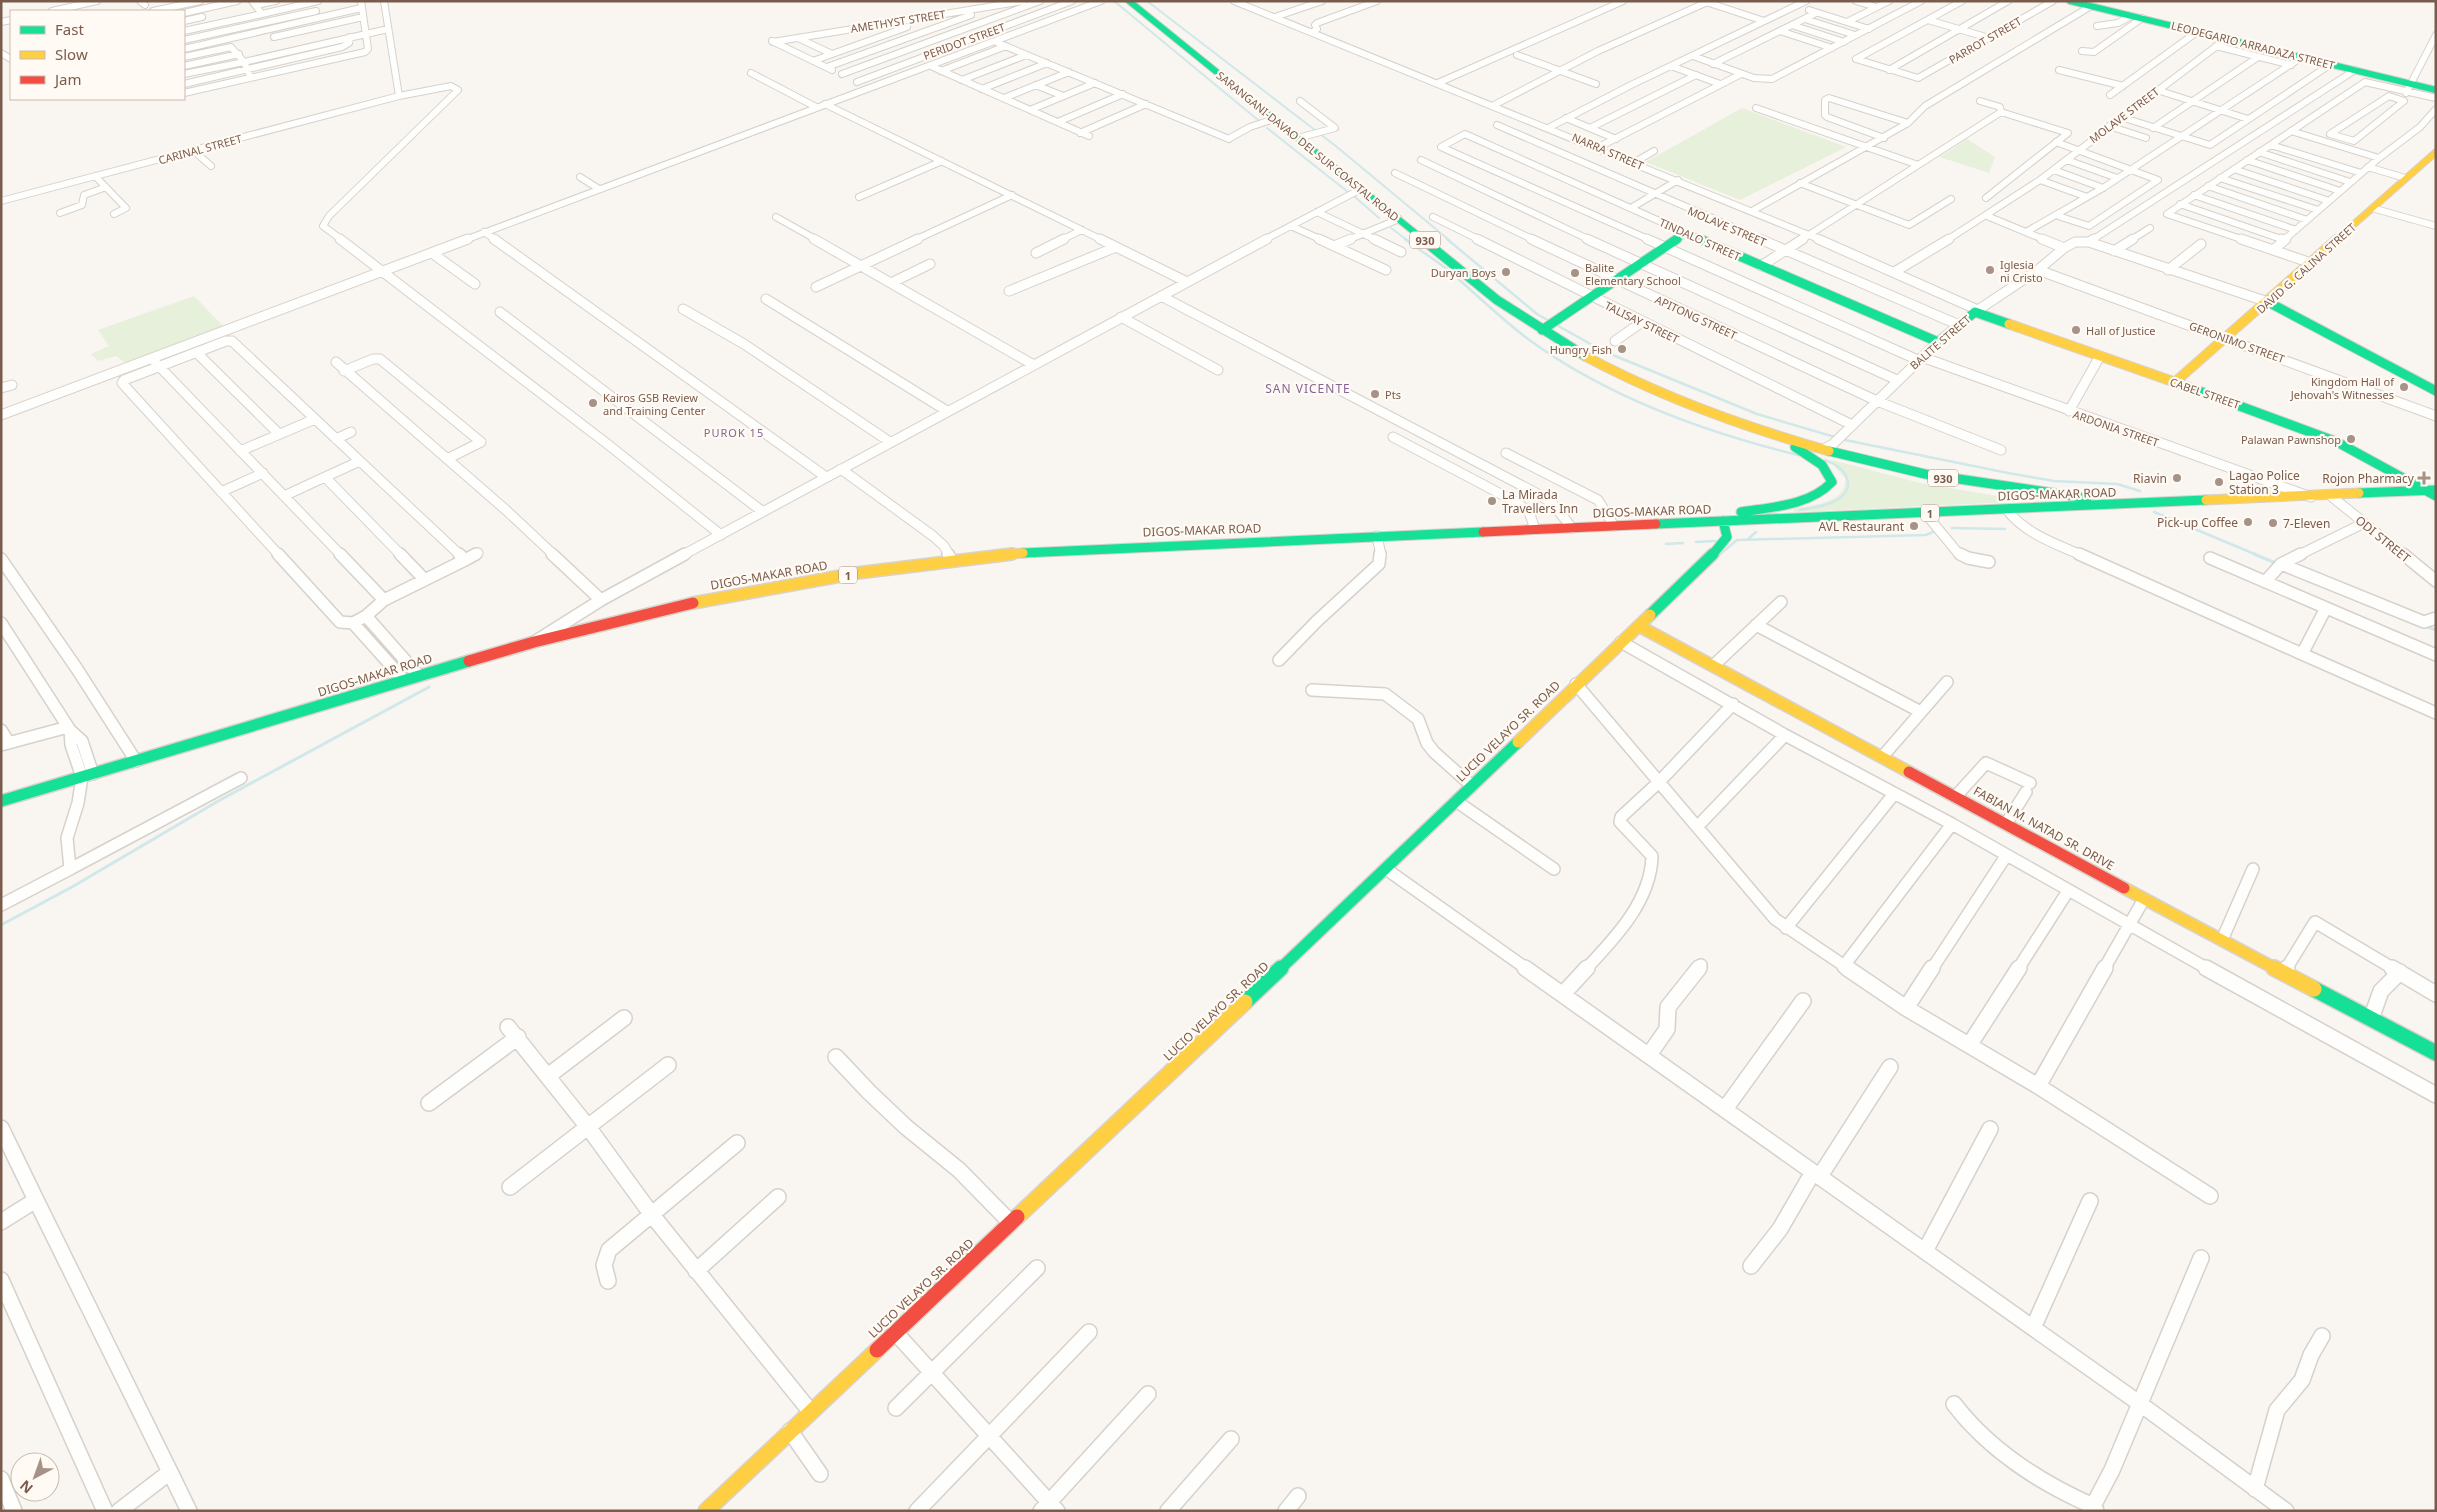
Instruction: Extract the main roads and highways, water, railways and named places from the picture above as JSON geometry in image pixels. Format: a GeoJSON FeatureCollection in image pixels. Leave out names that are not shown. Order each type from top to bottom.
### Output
{"type":"FeatureCollection","features":[{"type":"Feature","properties":{"kind":"main road","name":"SARANGANI-DAVAO DEL SUR COASTAL ROAD"},"geometry":{"type":"LineString","coordinates":[[1129,1],[1270,121],[1298,138],[1497,300],[1550,324],[1582,354],[1651,389],[1753,428],[1824,449],[1908,470],[1971,483],[2138,504]]}},
{"type":"Feature","properties":{"kind":"main road","name":"LEODEGARIO ARRADAZA STREET"},"geometry":{"type":"LineString","coordinates":[[2070,1],[2355,70],[2410,88],[2436,90]]}},
{"type":"Feature","properties":{"kind":"main road","name":"DAVID G. CALINA STREET"},"geometry":{"type":"LineString","coordinates":[[2175,382],[2228,338],[2436,152]]}},
{"type":"Feature","properties":{"kind":"main road","name":"TINDALO STREET"},"geometry":{"type":"LineString","coordinates":[[1550,324],[1686,233],[1938,342]]}},
{"type":"Feature","properties":{"kind":"main road"},"geometry":{"type":"LineString","coordinates":[[2268,302],[2436,392]]}},
{"type":"Feature","properties":{"kind":"main road","name":"BALITE STREET"},"geometry":{"type":"LineString","coordinates":[[1938,342],[1976,311]]}},
{"type":"Feature","properties":{"kind":"main road","name":"CABEL STREET"},"geometry":{"type":"LineString","coordinates":[[1976,311],[2268,414],[2337,442],[2433,493]]}},
{"type":"Feature","properties":{"kind":"main road","name":"SARANGANI-DAVAO DEL SUR COASTAL ROAD"},"geometry":{"type":"LineString","coordinates":[[1723,521],[1742,511],[1820,495],[1831,486],[1831,477],[1828,470],[1817,460],[1753,428]]}},
{"type":"Feature","properties":{"kind":"main road","name":"DIGOS-MAKAR ROAD"},"geometry":{"type":"LineString","coordinates":[[1,801],[534,642],[695,603],[829,578],[951,559],[1059,550],[2433,493]]}},
{"type":"Feature","properties":{"kind":"main road","name":"LUCIO VELAYO SR. ROAD"},"geometry":{"type":"LineString","coordinates":[[706,1511],[1386,869],[1576,684],[1639,626],[1725,542],[1728,533],[1723,521]]}},
{"type":"Feature","properties":{"kind":"main road","name":"FABIAN M. NATAD SR. DRIVE"},"geometry":{"type":"LineString","coordinates":[[1639,626],[1883,756],[2144,899],[2436,1053]]}},
{"type":"Feature","properties":{"kind":"waterway"},"geometry":{"type":"LineString","coordinates":[[1114,1],[1258,120]]}},
{"type":"Feature","properties":{"kind":"waterway"},"geometry":{"type":"LineString","coordinates":[[1147,1],[1337,147],[1449,240]]}},
{"type":"Feature","properties":{"kind":"waterway"},"geometry":{"type":"LineString","coordinates":[[1267,128],[1348,192]]}},
{"type":"Feature","properties":{"kind":"waterway"},"geometry":{"type":"LineString","coordinates":[[1355,197],[1379,218]]}},
{"type":"Feature","properties":{"kind":"waterway"},"geometry":{"type":"LineString","coordinates":[[1391,228],[1407,240]]}},
{"type":"Feature","properties":{"kind":"waterway"},"geometry":{"type":"LineString","coordinates":[[1405,239],[1448,270],[1528,339],[1558,360],[1590,378],[1623,395],[1692,423],[1798,455]]}},
{"type":"Feature","properties":{"kind":"waterway"},"geometry":{"type":"LineString","coordinates":[[1447,239],[1537,314],[1603,351],[1757,414],[1845,440],[2008,473],[2054,481],[2117,484],[2140,491]]}},
{"type":"Feature","properties":{"kind":"waterway"},"geometry":{"type":"LineString","coordinates":[[1800,510],[1831,503],[1840,498],[1845,492],[1848,486],[1845,474],[1825,460]]}},
{"type":"Feature","properties":{"kind":"waterway"},"geometry":{"type":"LineString","coordinates":[[2154,512],[2257,555]]}},
{"type":"Feature","properties":{"kind":"waterway"},"geometry":{"type":"LineString","coordinates":[[1952,528],[2005,529]]}},
{"type":"Feature","properties":{"kind":"waterway"},"geometry":{"type":"LineString","coordinates":[[1719,555],[1737,540],[1926,535],[1937,530]]}},
{"type":"Feature","properties":{"kind":"waterway"},"geometry":{"type":"LineString","coordinates":[[1748,539],[1756,532]]}},
{"type":"Feature","properties":{"kind":"waterway"},"geometry":{"type":"LineString","coordinates":[[1696,542],[1716,541]]}},
{"type":"Feature","properties":{"kind":"waterway"},"geometry":{"type":"LineString","coordinates":[[1666,544],[1683,543]]}},
{"type":"Feature","properties":{"kind":"waterway"},"geometry":{"type":"LineString","coordinates":[[2254,554],[2278,564]]}},
{"type":"Feature","properties":{"kind":"waterway"},"geometry":{"type":"LineString","coordinates":[[2425,626],[2436,630]]}},
{"type":"Feature","properties":{"kind":"waterway"},"geometry":{"type":"LineString","coordinates":[[1,925],[72,887],[220,800],[429,687]]}},
{"type":"Feature","properties":{"kind":"waterway"},"geometry":{"type":"LineString","coordinates":[[1568,702],[1574,697]]}},
{"type":"Feature","properties":{"kind":"place","name":"Iglesia ni Cristo"},"geometry":{"type":"Point","coordinates":[1990,270]}},
{"type":"Feature","properties":{"kind":"place","name":"Duryan Boys"},"geometry":{"type":"Point","coordinates":[1506,272]}},
{"type":"Feature","properties":{"kind":"place","name":"Balite Elementary School"},"geometry":{"type":"Point","coordinates":[1575,273]}},
{"type":"Feature","properties":{"kind":"place","name":"Hall of Justice"},"geometry":{"type":"Point","coordinates":[2076,330]}},
{"type":"Feature","properties":{"kind":"place","name":"Hungry Fish"},"geometry":{"type":"Point","coordinates":[1622,349]}},
{"type":"Feature","properties":{"kind":"place","name":"Kingdom Hall of Jehovah's Witnesses"},"geometry":{"type":"Point","coordinates":[2404,387]}},
{"type":"Feature","properties":{"kind":"place","name":"Pts"},"geometry":{"type":"Point","coordinates":[1375,394]}},
{"type":"Feature","properties":{"kind":"place","name":"Kairos GSB Review and Training Center"},"geometry":{"type":"Point","coordinates":[593,403]}},
{"type":"Feature","properties":{"kind":"place","name":"Palawan Pawnshop"},"geometry":{"type":"Point","coordinates":[2351,439]}},
{"type":"Feature","properties":{"kind":"place","name":"Riavin"},"geometry":{"type":"Point","coordinates":[2177,478]}},
{"type":"Feature","properties":{"kind":"place","name":"Rojon Pharmacy"},"geometry":{"type":"Point","coordinates":[2424,478]}},
{"type":"Feature","properties":{"kind":"place","name":"Lagao Police Station 3"},"geometry":{"type":"Point","coordinates":[2219,482]}},
{"type":"Feature","properties":{"kind":"place","name":"La Mirada Travellers Inn"},"geometry":{"type":"Point","coordinates":[1492,501]}},
{"type":"Feature","properties":{"kind":"place","name":"Pick-up Coffee"},"geometry":{"type":"Point","coordinates":[2248,522]}},
{"type":"Feature","properties":{"kind":"place","name":"7-Eleven"},"geometry":{"type":"Point","coordinates":[2273,523]}},
{"type":"Feature","properties":{"kind":"place","name":"AVL Restaurant"},"geometry":{"type":"Point","coordinates":[1914,526]}},
{"type":"Feature","properties":{"kind":"district","name":"SAN VICENTE"},"geometry":{"type":"Point","coordinates":[1308,388]}},
{"type":"Feature","properties":{"kind":"district","name":"PUROK 15"},"geometry":{"type":"Point","coordinates":[734,432]}}]}
